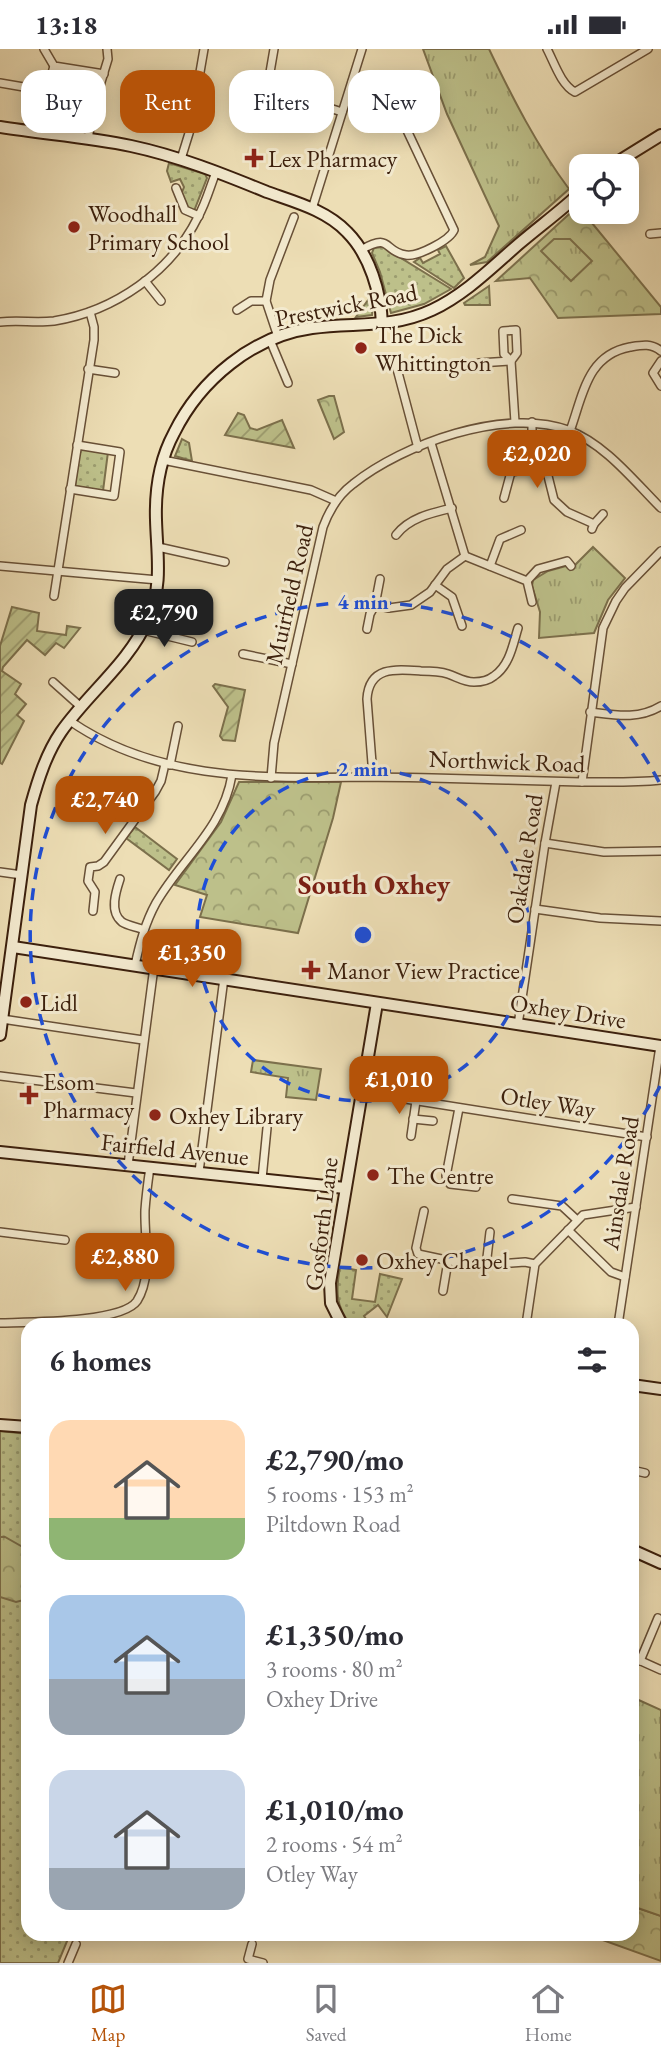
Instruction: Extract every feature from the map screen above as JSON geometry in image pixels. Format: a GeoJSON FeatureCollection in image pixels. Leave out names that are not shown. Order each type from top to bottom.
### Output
{"type":"FeatureCollection","features":[{"type":"Feature","properties":{"kind":"main road"},"geometry":{"type":"LineString","coordinates":[[0,127],[133,146],[181,159],[332,219],[361,250],[374,281],[382,325]]}},
{"type":"Feature","properties":{"kind":"main road"},"geometry":{"type":"LineString","coordinates":[[630,154],[661,135]]}},
{"type":"Feature","properties":{"kind":"main road","name":"Prestwick Road"},"geometry":{"type":"LineString","coordinates":[[0,1035],[31,806],[38,781],[53,746],[69,721],[127,655],[152,610],[159,580],[156,499],[163,460],[179,422],[202,391],[226,367],[274,339],[311,328],[382,325],[419,315],[458,294],[569,202]]}},
{"type":"Feature","properties":{"kind":"main road","name":"Oxhey Drive"},"geometry":{"type":"LineString","coordinates":[[13,947],[661,1046]]}},
{"type":"Feature","properties":{"kind":"main road","name":"Gosforth Lane"},"geometry":{"type":"LineString","coordinates":[[338,1318],[333,1309],[330,1289],[360,1093],[377,1003]]}},
{"type":"Feature","properties":{"kind":"main road","name":"Fairfield Avenue"},"geometry":{"type":"LineString","coordinates":[[0,1151],[345,1188]]}},
{"type":"Feature","properties":{"kind":"main road"},"geometry":{"type":"LineString","coordinates":[[639,1386],[661,1389]]}},
{"type":"Feature","properties":{"kind":"main road"},"geometry":{"type":"LineString","coordinates":[[0,1425],[21,1426]]}},
{"type":"Feature","properties":{"kind":"main road"},"geometry":{"type":"LineString","coordinates":[[639,1554],[661,1563]]}},
{"type":"Feature","properties":{"kind":"street"},"geometry":{"type":"LineString","coordinates":[[44,49],[54,66],[53,70]]}},
{"type":"Feature","properties":{"kind":"street"},"geometry":{"type":"LineString","coordinates":[[105,70],[107,49]]}},
{"type":"Feature","properties":{"kind":"street"},"geometry":{"type":"LineString","coordinates":[[181,159],[190,130],[204,49]]}},
{"type":"Feature","properties":{"kind":"street"},"geometry":{"type":"LineString","coordinates":[[274,49],[268,84],[270,89],[342,112]]}},
{"type":"Feature","properties":{"kind":"street"},"geometry":{"type":"LineString","coordinates":[[356,70],[362,49]]}},
{"type":"Feature","properties":{"kind":"street"},"geometry":{"type":"LineString","coordinates":[[547,49],[572,91],[578,91],[648,49]]}},
{"type":"Feature","properties":{"kind":"street"},"geometry":{"type":"LineString","coordinates":[[54,66],[79,70]]}},
{"type":"Feature","properties":{"kind":"street"},"geometry":{"type":"LineString","coordinates":[[0,83],[21,87]]}},
{"type":"Feature","properties":{"kind":"street"},"geometry":{"type":"LineString","coordinates":[[312,209],[348,94]]}},
{"type":"Feature","properties":{"kind":"street"},"geometry":{"type":"LineString","coordinates":[[88,139],[89,133]]}},
{"type":"Feature","properties":{"kind":"street"},"geometry":{"type":"LineString","coordinates":[[361,250],[384,242],[402,254],[415,255],[449,238],[454,230],[408,133]]}},
{"type":"Feature","properties":{"kind":"street"},"geometry":{"type":"LineString","coordinates":[[0,322],[53,321],[90,311],[116,301],[145,281],[174,254],[199,216],[216,172]]}},
{"type":"Feature","properties":{"kind":"street"},"geometry":{"type":"LineString","coordinates":[[176,188],[186,210],[199,216]]}},
{"type":"Feature","properties":{"kind":"street"},"geometry":{"type":"LineString","coordinates":[[288,383],[274,339],[266,301],[270,280],[294,217]]}},
{"type":"Feature","properties":{"kind":"street"},"geometry":{"type":"LineString","coordinates":[[650,234],[661,233]]}},
{"type":"Feature","properties":{"kind":"street"},"geometry":{"type":"LineString","coordinates":[[145,281],[161,300]]}},
{"type":"Feature","properties":{"kind":"street"},"geometry":{"type":"LineString","coordinates":[[237,310],[251,301],[266,301]]}},
{"type":"Feature","properties":{"kind":"street"},"geometry":{"type":"LineString","coordinates":[[54,596],[94,333],[90,311]]}},
{"type":"Feature","properties":{"kind":"street"},"geometry":{"type":"LineString","coordinates":[[570,431],[596,365],[612,352],[632,347],[649,345],[661,351]]}},
{"type":"Feature","properties":{"kind":"street"},"geometry":{"type":"LineString","coordinates":[[478,363],[511,361],[515,422]]}},
{"type":"Feature","properties":{"kind":"street"},"geometry":{"type":"LineString","coordinates":[[661,361],[653,373],[661,386]]}},
{"type":"Feature","properties":{"kind":"street"},"geometry":{"type":"LineString","coordinates":[[396,365],[418,447]]}},
{"type":"Feature","properties":{"kind":"street"},"geometry":{"type":"LineString","coordinates":[[88,369],[116,373]]}},
{"type":"Feature","properties":{"kind":"street","name":"Muirfield Road"},"geometry":{"type":"LineString","coordinates":[[271,778],[274,743],[323,527],[336,501],[352,484],[418,447],[466,431],[515,422],[532,422],[570,431],[605,453],[661,507]]}},
{"type":"Feature","properties":{"kind":"street"},"geometry":{"type":"LineString","coordinates":[[532,422],[531,442],[547,472],[552,496],[557,504],[593,527],[603,514]]}},
{"type":"Feature","properties":{"kind":"street"},"geometry":{"type":"LineString","coordinates":[[431,443],[465,556]]}},
{"type":"Feature","properties":{"kind":"street"},"geometry":{"type":"LineString","coordinates":[[70,489],[114,496],[120,452],[77,445]]}},
{"type":"Feature","properties":{"kind":"street"},"geometry":{"type":"LineString","coordinates":[[163,460],[311,490],[336,501]]}},
{"type":"Feature","properties":{"kind":"street"},"geometry":{"type":"LineString","coordinates":[[504,498],[511,472],[523,470],[541,461]]}},
{"type":"Feature","properties":{"kind":"street"},"geometry":{"type":"LineString","coordinates":[[547,472],[558,467]]}},
{"type":"Feature","properties":{"kind":"street"},"geometry":{"type":"LineString","coordinates":[[396,535],[425,514],[452,508]]}},
{"type":"Feature","properties":{"kind":"street"},"geometry":{"type":"LineString","coordinates":[[490,566],[500,539],[521,530]]}},
{"type":"Feature","properties":{"kind":"street"},"geometry":{"type":"LineString","coordinates":[[158,547],[225,562]]}},
{"type":"Feature","properties":{"kind":"street"},"geometry":{"type":"LineString","coordinates":[[582,782],[599,644],[606,621],[625,588],[661,551]]}},
{"type":"Feature","properties":{"kind":"street"},"geometry":{"type":"LineString","coordinates":[[465,556],[527,581]]}},
{"type":"Feature","properties":{"kind":"street"},"geometry":{"type":"LineString","coordinates":[[375,605],[388,608],[411,605],[430,592],[447,569],[465,556]]}},
{"type":"Feature","properties":{"kind":"street"},"geometry":{"type":"LineString","coordinates":[[527,581],[538,569],[566,561],[571,566]]}},
{"type":"Feature","properties":{"kind":"street"},"geometry":{"type":"LineString","coordinates":[[0,566],[159,580]]}},
{"type":"Feature","properties":{"kind":"street"},"geometry":{"type":"LineString","coordinates":[[367,629],[380,579]]}},
{"type":"Feature","properties":{"kind":"street"},"geometry":{"type":"LineString","coordinates":[[527,581],[533,602]]}},
{"type":"Feature","properties":{"kind":"street"},"geometry":{"type":"LineString","coordinates":[[435,585],[454,599],[462,626]]}},
{"type":"Feature","properties":{"kind":"street"},"geometry":{"type":"LineString","coordinates":[[373,776],[367,699],[369,687],[375,678],[384,671],[398,669],[440,672],[469,682],[483,681],[494,676],[506,664],[518,628]]}},
{"type":"Feature","properties":{"kind":"street"},"geometry":{"type":"LineString","coordinates":[[143,630],[192,642]]}},
{"type":"Feature","properties":{"kind":"street"},"geometry":{"type":"LineString","coordinates":[[243,654],[292,664]]}},
{"type":"Feature","properties":{"kind":"street"},"geometry":{"type":"LineString","coordinates":[[53,682],[81,707]]}},
{"type":"Feature","properties":{"kind":"street"},"geometry":{"type":"LineString","coordinates":[[590,712],[631,716],[647,713],[661,706]]}},
{"type":"Feature","properties":{"kind":"street","name":"Northwick Road"},"geometry":{"type":"LineString","coordinates":[[69,721],[113,746],[168,764],[232,775],[271,778],[373,776],[611,783],[661,780]]}},
{"type":"Feature","properties":{"kind":"street"},"geometry":{"type":"LineString","coordinates":[[93,911],[95,892],[88,881],[90,867],[104,862],[155,792],[168,764],[178,726]]}},
{"type":"Feature","properties":{"kind":"street"},"geometry":{"type":"LineString","coordinates":[[135,965],[144,930],[160,896],[219,816],[229,795],[232,775]]}},
{"type":"Feature","properties":{"kind":"street","name":"Oakdale Road"},"geometry":{"type":"LineString","coordinates":[[518,1025],[556,782]]}},
{"type":"Feature","properties":{"kind":"street"},"geometry":{"type":"LineString","coordinates":[[545,843],[604,852],[661,851]]}},
{"type":"Feature","properties":{"kind":"street"},"geometry":{"type":"LineString","coordinates":[[0,872],[22,875]]}},
{"type":"Feature","properties":{"kind":"street"},"geometry":{"type":"LineString","coordinates":[[121,879],[114,896],[119,917],[123,922],[144,930]]}},
{"type":"Feature","properties":{"kind":"street"},"geometry":{"type":"LineString","coordinates":[[535,909],[600,918],[661,921]]}},
{"type":"Feature","properties":{"kind":"street"},"geometry":{"type":"LineString","coordinates":[[128,1165],[154,967]]}},
{"type":"Feature","properties":{"kind":"street"},"geometry":{"type":"LineString","coordinates":[[199,1172],[224,978]]}},
{"type":"Feature","properties":{"kind":"street"},"geometry":{"type":"LineString","coordinates":[[2,1019],[143,1040]]}},
{"type":"Feature","properties":{"kind":"street","name":"Ainsdale Road"},"geometry":{"type":"LineString","coordinates":[[619,1318],[661,1046]]}},
{"type":"Feature","properties":{"kind":"street"},"geometry":{"type":"LineString","coordinates":[[0,1076],[136,1093]]}},
{"type":"Feature","properties":{"kind":"street","name":"Otley Way"},"geometry":{"type":"LineString","coordinates":[[360,1093],[647,1137]]}},
{"type":"Feature","properties":{"kind":"street"},"geometry":{"type":"LineString","coordinates":[[411,1136],[416,1101]]}},
{"type":"Feature","properties":{"kind":"street"},"geometry":{"type":"LineString","coordinates":[[459,1108],[446,1176],[450,1184],[476,1187]]}},
{"type":"Feature","properties":{"kind":"street"},"geometry":{"type":"LineString","coordinates":[[413,1119],[433,1121]]}},
{"type":"Feature","properties":{"kind":"street"},"geometry":{"type":"LineString","coordinates":[[262,1179],[267,1128]]}},
{"type":"Feature","properties":{"kind":"street"},"geometry":{"type":"LineString","coordinates":[[98,1318],[128,1310],[137,1301],[144,1278],[145,1209],[150,1167]]}},
{"type":"Feature","properties":{"kind":"street"},"geometry":{"type":"LineString","coordinates":[[512,1199],[562,1206],[578,1220]]}},
{"type":"Feature","properties":{"kind":"street"},"geometry":{"type":"LineString","coordinates":[[527,1318],[535,1264],[568,1230],[587,1213],[636,1207]]}},
{"type":"Feature","properties":{"kind":"street"},"geometry":{"type":"LineString","coordinates":[[424,1211],[416,1251],[422,1256],[486,1266],[525,1262],[535,1264]]}},
{"type":"Feature","properties":{"kind":"street"},"geometry":{"type":"LineString","coordinates":[[568,1230],[611,1272],[625,1277]]}},
{"type":"Feature","properties":{"kind":"street"},"geometry":{"type":"LineString","coordinates":[[0,1231],[65,1240]]}},
{"type":"Feature","properties":{"kind":"street"},"geometry":{"type":"LineString","coordinates":[[486,1266],[491,1232]]}},
{"type":"Feature","properties":{"kind":"street"},"geometry":{"type":"LineString","coordinates":[[443,1291],[448,1261]]}},
{"type":"Feature","properties":{"kind":"street"},"geometry":{"type":"LineString","coordinates":[[0,1324],[21,1323]]}},
{"type":"Feature","properties":{"kind":"street"},"geometry":{"type":"LineString","coordinates":[[639,1471],[645,1472]]}},
{"type":"Feature","properties":{"kind":"street"},"geometry":{"type":"LineString","coordinates":[[658,1618],[640,1661],[661,1670]]}},
{"type":"Feature","properties":{"kind":"street"},"geometry":{"type":"LineString","coordinates":[[76,1944],[68,1962],[78,1963]]}},
{"type":"Feature","properties":{"kind":"street"},"geometry":{"type":"LineString","coordinates":[[252,1944],[248,1959],[263,1963]]}},
{"type":"Feature","properties":{"kind":"green space"},"geometry":{"type":"Polygon","coordinates":[[[423,49],[489,49],[546,156],[569,189],[487,262],[470,265],[485,257],[499,226],[447,114],[440,95],[440,70],[431,70],[423,49]]]}},
{"type":"Feature","properties":{"kind":"green space"},"geometry":{"type":"Polygon","coordinates":[[[169,163],[205,174],[207,178],[194,211],[188,209],[181,195],[184,187],[180,179],[171,182],[167,171],[169,163]]]}},
{"type":"Feature","properties":{"kind":"green space"},"geometry":{"type":"Polygon","coordinates":[[[569,214],[569,224],[593,224],[661,307],[661,314],[558,318],[530,278],[496,281],[569,214]]]}},
{"type":"Feature","properties":{"kind":"green space"},"geometry":{"type":"Polygon","coordinates":[[[554,239],[570,239],[592,261],[571,281],[541,251],[554,239]]]}},
{"type":"Feature","properties":{"kind":"green space"},"geometry":{"type":"Polygon","coordinates":[[[446,246],[464,278],[454,288],[414,262],[420,258],[423,263],[440,254],[438,250],[446,246]]]}},
{"type":"Feature","properties":{"kind":"green space"},"geometry":{"type":"Polygon","coordinates":[[[383,247],[451,289],[424,304],[391,313],[372,253],[374,248],[383,247]]]}},
{"type":"Feature","properties":{"kind":"green space"},"geometry":{"type":"Polygon","coordinates":[[[489,286],[490,305],[465,305],[464,303],[489,286]]]}},
{"type":"Feature","properties":{"kind":"green space"},"geometry":{"type":"Polygon","coordinates":[[[371,296],[372,315],[356,317],[371,296]]]}},
{"type":"Feature","properties":{"kind":"green space"},"geometry":{"type":"Polygon","coordinates":[[[334,396],[344,432],[334,439],[318,400],[334,396]]]}},
{"type":"Feature","properties":{"kind":"green space"},"geometry":{"type":"Polygon","coordinates":[[[238,413],[244,415],[250,428],[257,430],[282,420],[294,448],[225,435],[238,413]]]}},
{"type":"Feature","properties":{"kind":"green space"},"geometry":{"type":"Polygon","coordinates":[[[182,439],[189,443],[192,461],[175,456],[182,439]]]}},
{"type":"Feature","properties":{"kind":"green space"},"geometry":{"type":"Polygon","coordinates":[[[80,447],[108,452],[103,491],[75,486],[80,447]]]}},
{"type":"Feature","properties":{"kind":"green space"},"geometry":{"type":"Polygon","coordinates":[[[593,547],[625,578],[608,600],[594,633],[539,638],[540,612],[532,586],[533,580],[548,571],[566,566],[570,570],[593,547]]]}},
{"type":"Feature","properties":{"kind":"green space"},"geometry":{"type":"Polygon","coordinates":[[[12,607],[39,613],[37,631],[66,635],[67,626],[80,628],[64,648],[56,643],[45,655],[27,640],[3,667],[2,671],[21,684],[15,694],[26,704],[17,715],[24,721],[2,764],[0,646],[12,607]]]}},
{"type":"Feature","properties":{"kind":"green space"},"geometry":{"type":"Polygon","coordinates":[[[215,684],[245,690],[235,741],[223,740],[220,736],[228,707],[213,686],[215,684]]]}},
{"type":"Feature","properties":{"kind":"green space"},"geometry":{"type":"Polygon","coordinates":[[[239,782],[341,782],[333,818],[298,933],[200,917],[207,895],[175,885],[221,822],[239,782]]]}},
{"type":"Feature","properties":{"kind":"green space"},"geometry":{"type":"Polygon","coordinates":[[[135,827],[177,859],[169,870],[126,838],[135,827]]]}},
{"type":"Feature","properties":{"kind":"green space"},"geometry":{"type":"Polygon","coordinates":[[[253,1060],[321,1069],[316,1100],[286,1097],[288,1078],[251,1072],[253,1060]]]}},
{"type":"Feature","properties":{"kind":"green space"},"geometry":{"type":"Polygon","coordinates":[[[340,1267],[356,1270],[352,1299],[375,1302],[380,1274],[402,1279],[387,1317],[378,1305],[364,1316],[365,1318],[346,1318],[339,1305],[340,1267]]]}},
{"type":"Feature","properties":{"kind":"green space"},"geometry":{"type":"Polygon","coordinates":[[[0,1431],[21,1433],[21,1941],[67,1941],[58,1963],[0,1963],[0,1431]]]}},
{"type":"Feature","properties":{"kind":"green space"},"geometry":{"type":"Polygon","coordinates":[[[0,1537],[5,1537],[21,1546],[21,1601],[16,1602],[0,1597],[0,1537]]]}},
{"type":"Feature","properties":{"kind":"green space"},"geometry":{"type":"Polygon","coordinates":[[[639,1700],[661,1710],[661,1916],[639,1908],[639,1700]]]}},
{"type":"Feature","properties":{"kind":"green space"},"geometry":{"type":"Polygon","coordinates":[[[639,1908],[661,1916],[661,1961],[605,1941],[639,1941],[639,1908]]]}},
{"type":"Feature","properties":{"kind":"place","name":"Lex Pharmacy"},"geometry":{"type":"Point","coordinates":[254,158]}},
{"type":"Feature","properties":{"kind":"place","name":"Woodhall Primary School"},"geometry":{"type":"Point","coordinates":[74,227]}},
{"type":"Feature","properties":{"kind":"place","name":"The Dick Whittington"},"geometry":{"type":"Point","coordinates":[361,348]}},
{"type":"Feature","properties":{"kind":"place","name":"Manor View Practice"},"geometry":{"type":"Point","coordinates":[311,970]}},
{"type":"Feature","properties":{"kind":"place","name":"Lidl"},"geometry":{"type":"Point","coordinates":[26,1002]}},
{"type":"Feature","properties":{"kind":"place","name":"Esom Pharmacy"},"geometry":{"type":"Point","coordinates":[29,1095]}},
{"type":"Feature","properties":{"kind":"place","name":"Oxhey Library"},"geometry":{"type":"Point","coordinates":[155,1115]}},
{"type":"Feature","properties":{"kind":"place","name":"The Centre"},"geometry":{"type":"Point","coordinates":[373,1175]}},
{"type":"Feature","properties":{"kind":"place","name":"Oxhey Chapel"},"geometry":{"type":"Point","coordinates":[362,1260]}},
{"type":"Feature","properties":{"kind":"district","name":"South Oxhey"},"geometry":{"type":"Point","coordinates":[374,884]}}]}
